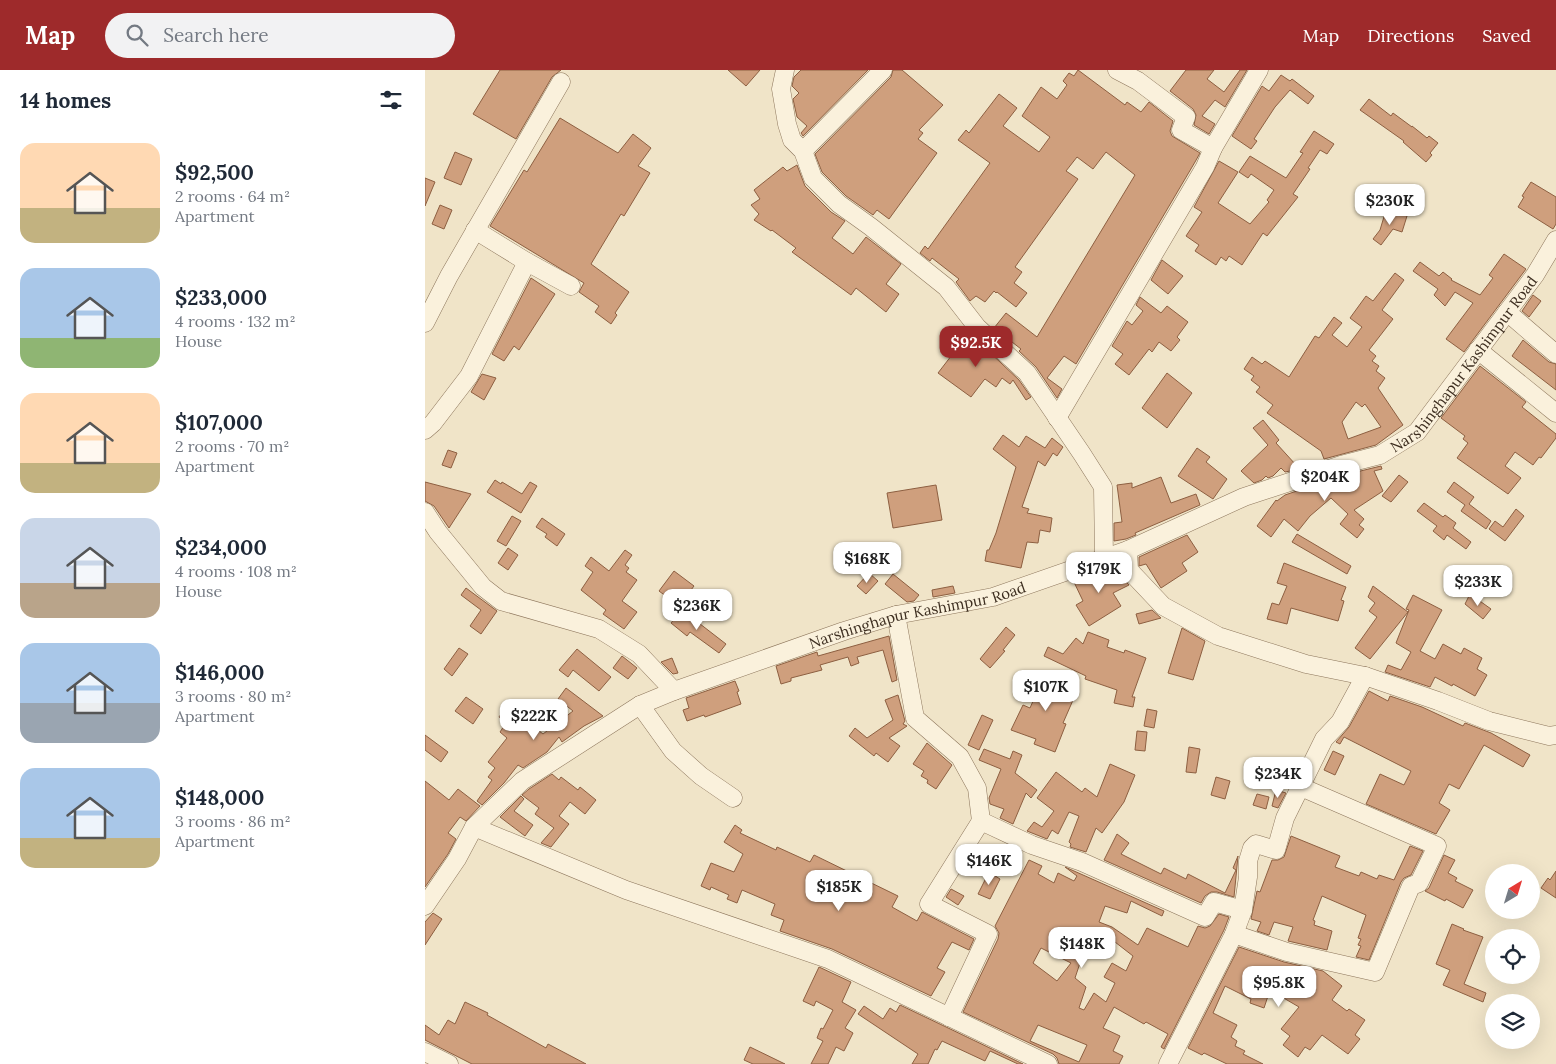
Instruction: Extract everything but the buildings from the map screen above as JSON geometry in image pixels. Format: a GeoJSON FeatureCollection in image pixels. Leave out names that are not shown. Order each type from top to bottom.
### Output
{"type":"FeatureCollection","features":[{"type":"Feature","properties":{"kind":"street"},"geometry":{"type":"LineString","coordinates":[[785,70],[781,89],[787,124],[792,140],[803,151],[813,178],[839,204],[871,226],[946,287],[977,327],[1027,373],[1103,488],[1104,558]]}},
{"type":"Feature","properties":{"kind":"street"},"geometry":{"type":"LineString","coordinates":[[803,151],[883,70]]}},
{"type":"Feature","properties":{"kind":"street"},"geometry":{"type":"LineString","coordinates":[[1117,70],[1139,81],[1187,117],[1181,130],[1213,148]]}},
{"type":"Feature","properties":{"kind":"street"},"geometry":{"type":"LineString","coordinates":[[1057,418],[1205,167],[1213,148],[1259,70]]}},
{"type":"Feature","properties":{"kind":"street"},"geometry":{"type":"LineString","coordinates":[[425,323],[449,276],[561,82]]}},
{"type":"Feature","properties":{"kind":"street"},"geometry":{"type":"LineString","coordinates":[[475,230],[571,286]]}},
{"type":"Feature","properties":{"kind":"street","name":"Narshinghapur Kashimpur Road"},"geometry":{"type":"LineString","coordinates":[[425,906],[457,859],[473,827],[521,781],[640,705],[674,691],[844,631],[896,615],[993,597],[1128,550],[1244,497],[1341,464],[1380,455],[1417,432],[1535,275],[1556,240]]}},
{"type":"Feature","properties":{"kind":"street"},"geometry":{"type":"LineString","coordinates":[[425,430],[433,423],[469,376],[527,262]]}},
{"type":"Feature","properties":{"kind":"street"},"geometry":{"type":"LineString","coordinates":[[1507,312],[1556,354]]}},
{"type":"Feature","properties":{"kind":"street"},"geometry":{"type":"LineString","coordinates":[[1478,350],[1556,413]]}},
{"type":"Feature","properties":{"kind":"street"},"geometry":{"type":"LineString","coordinates":[[425,512],[483,587],[501,601],[599,629],[639,654],[674,691]]}},
{"type":"Feature","properties":{"kind":"street"},"geometry":{"type":"LineString","coordinates":[[1128,550],[1129,570],[1163,606],[1218,636],[1306,664],[1365,676],[1489,721],[1549,736],[1556,735]]}},
{"type":"Feature","properties":{"kind":"street"},"geometry":{"type":"LineString","coordinates":[[896,615],[915,718],[960,757],[977,788],[981,821],[929,904],[989,934],[949,1017]]}},
{"type":"Feature","properties":{"kind":"street"},"geometry":{"type":"LineString","coordinates":[[1168,1064],[1234,934],[1243,910],[1248,877],[1248,861],[1252,848],[1256,844],[1277,850],[1285,818],[1324,739],[1340,722],[1365,676]]}},
{"type":"Feature","properties":{"kind":"street"},"geometry":{"type":"LineString","coordinates":[[640,705],[673,751],[701,776],[733,798]]}},
{"type":"Feature","properties":{"kind":"street"},"geometry":{"type":"LineString","coordinates":[[1234,934],[1287,952],[1375,972],[1411,886],[1419,883],[1437,846],[1301,787]]}},
{"type":"Feature","properties":{"kind":"street"},"geometry":{"type":"LineString","coordinates":[[981,821],[1032,845],[1082,862],[1205,917],[1214,902],[1243,910]]}},
{"type":"Feature","properties":{"kind":"street"},"geometry":{"type":"LineString","coordinates":[[473,827],[626,890],[828,959],[1048,1064]]}},
{"type":"Feature","properties":{"kind":"street"},"geometry":{"type":"LineString","coordinates":[[425,1052],[449,1064]]}}]}
